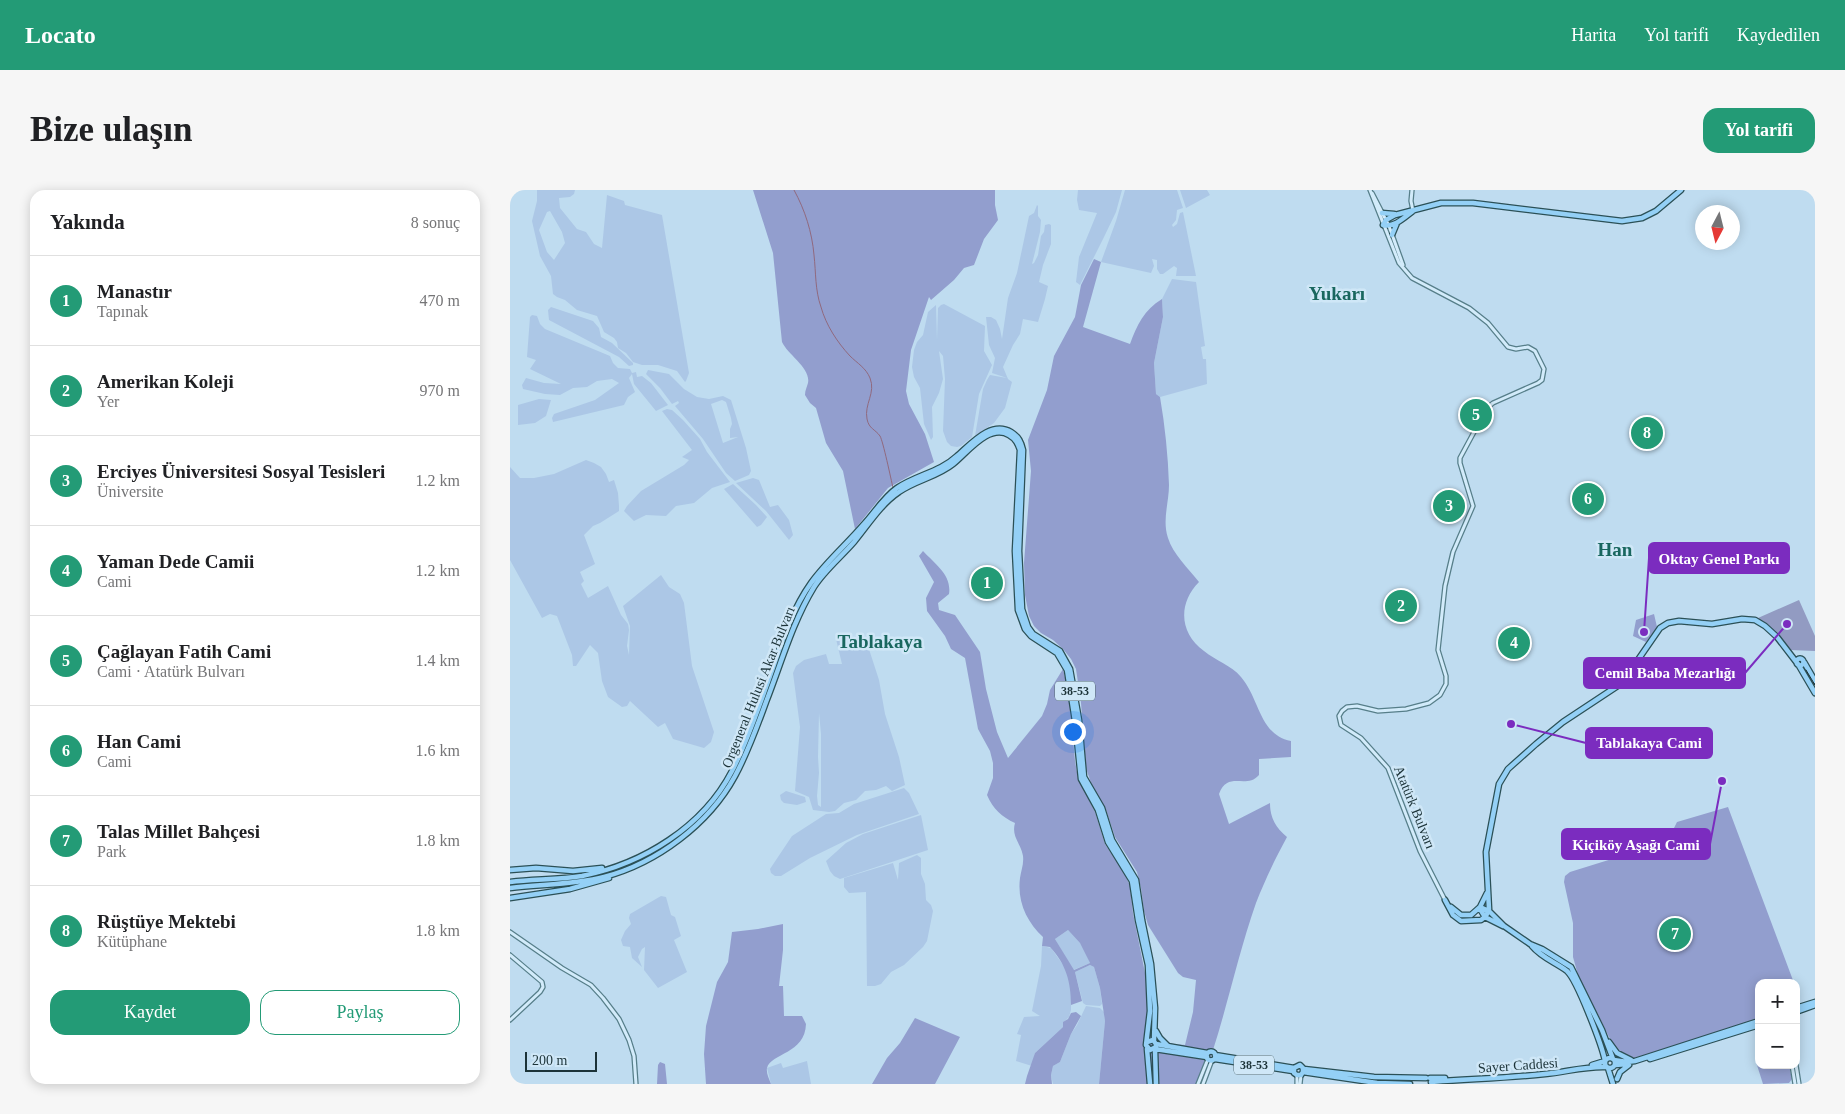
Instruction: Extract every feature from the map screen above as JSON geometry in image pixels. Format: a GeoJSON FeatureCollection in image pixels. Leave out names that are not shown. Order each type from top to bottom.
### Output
{"type":"FeatureCollection","features":[{"type":"Feature","properties":{"kind":"main road"},"geometry":{"type":"LineString","coordinates":[[1382,213],[1395,214],[1413,211],[1441,203],[1473,203],[1622,222],[1642,218],[1656,210],[1681,190]]}},
{"type":"Feature","properties":{"kind":"main road"},"geometry":{"type":"LineString","coordinates":[[1392,235],[1397,223],[1413,211]]}},
{"type":"Feature","properties":{"kind":"main road"},"geometry":{"type":"LineString","coordinates":[[1386,223],[1395,214]]}},
{"type":"Feature","properties":{"kind":"main road"},"geometry":{"type":"LineString","coordinates":[[1386,223],[1397,223]]}},
{"type":"Feature","properties":{"kind":"main road","name":"38-53"},"geometry":{"type":"LineString","coordinates":[[945,467],[982,435],[995,429],[1008,430],[1019,438],[1022,443],[1023,478],[1019,551],[1022,609],[1028,627],[1033,634],[1060,651],[1068,663],[1072,674],[1079,720],[1084,777],[1102,808],[1112,840],[1136,880],[1151,964],[1155,1045],[1211,1057],[1367,1083],[1410,1084]]}},
{"type":"Feature","properties":{"kind":"main road","name":"38-53"},"geometry":{"type":"LineString","coordinates":[[852,540],[894,490],[945,467],[992,434],[1000,432],[1007,434],[1013,437],[1018,445],[1020,470],[1015,551],[1018,610],[1025,629],[1031,636],[1057,653],[1067,670],[1075,720],[1081,779],[1098,810],[1108,842],[1132,881],[1148,975],[1150,1012],[1147,1042]]}},
{"type":"Feature","properties":{"kind":"main road","name":"Orgeneral Hulusi Akar Bulvarı"},"geometry":{"type":"LineString","coordinates":[[510,882],[581,876],[611,868],[640,857],[659,846],[697,817],[715,796],[731,772],[746,740],[798,604],[811,582],[852,540]]}},
{"type":"Feature","properties":{"kind":"main road","name":"Orgeneral Hulusi Akar Bulvarı"},"geometry":{"type":"LineString","coordinates":[[510,888],[577,882],[605,876],[640,864],[681,838],[701,820],[720,799],[735,776],[752,741],[804,604],[816,585],[852,540]]}},
{"type":"Feature","properties":{"kind":"main road"},"geometry":{"type":"LineString","coordinates":[[1445,900],[1458,915],[1459,921],[1479,920],[1485,917],[1489,911],[1486,847],[1499,784],[1503,775],[1523,755],[1564,722],[1622,683],[1662,626],[1676,621],[1712,624],[1752,620],[1768,628],[1790,652],[1815,693]]}},
{"type":"Feature","properties":{"kind":"main road"},"geometry":{"type":"LineString","coordinates":[[1790,652],[1802,660],[1815,681]]}},
{"type":"Feature","properties":{"kind":"main road"},"geometry":{"type":"LineString","coordinates":[[1797,664],[1798,659],[1802,660]]}},
{"type":"Feature","properties":{"kind":"main road"},"geometry":{"type":"LineString","coordinates":[[510,870],[611,868]]}},
{"type":"Feature","properties":{"kind":"main road"},"geometry":{"type":"LineString","coordinates":[[510,898],[562,891],[592,884],[625,869]]}},
{"type":"Feature","properties":{"kind":"main road"},"geometry":{"type":"LineString","coordinates":[[1458,915],[1471,915],[1480,908],[1488,886]]}},
{"type":"Feature","properties":{"kind":"main road"},"geometry":{"type":"LineString","coordinates":[[1480,908],[1489,911],[1504,926]]}},
{"type":"Feature","properties":{"kind":"main road"},"geometry":{"type":"LineString","coordinates":[[1480,908],[1485,917],[1504,926],[1571,968],[1604,1035],[1618,1081]]}},
{"type":"Feature","properties":{"kind":"main road"},"geometry":{"type":"LineString","coordinates":[[1530,944],[1538,954],[1569,974],[1595,1029],[1613,1084]]}},
{"type":"Feature","properties":{"kind":"main road"},"geometry":{"type":"LineString","coordinates":[[1800,1010],[1815,1004]]}},
{"type":"Feature","properties":{"kind":"main road"},"geometry":{"type":"LineString","coordinates":[[1606,1064],[1633,1062],[1756,1024]]}},
{"type":"Feature","properties":{"kind":"main road"},"geometry":{"type":"LineString","coordinates":[[1155,1028],[1160,1038],[1169,1047]]}},
{"type":"Feature","properties":{"kind":"main road"},"geometry":{"type":"LineString","coordinates":[[1604,1035],[1617,1053],[1633,1062]]}},
{"type":"Feature","properties":{"kind":"main road"},"geometry":{"type":"LineString","coordinates":[[1150,1084],[1147,1048],[1149,1040],[1155,1045],[1211,1057]]}},
{"type":"Feature","properties":{"kind":"main road"},"geometry":{"type":"LineString","coordinates":[[1147,1048],[1152,1050],[1155,1045]]}},
{"type":"Feature","properties":{"kind":"main road"},"geometry":{"type":"LineString","coordinates":[[1155,1045],[1156,1084]]}},
{"type":"Feature","properties":{"kind":"main road"},"geometry":{"type":"LineString","coordinates":[[1606,1064],[1609,1058],[1614,1063]]}},
{"type":"Feature","properties":{"kind":"main road"},"geometry":{"type":"LineString","coordinates":[[1618,1081],[1620,1072],[1633,1062]]}},
{"type":"Feature","properties":{"kind":"main road","name":"Sayer Caddesi"},"geometry":{"type":"LineString","coordinates":[[1299,1071],[1428,1081],[1546,1074],[1606,1064]]}},
{"type":"Feature","properties":{"kind":"street"},"geometry":{"type":"LineString","coordinates":[[1370,190],[1386,223],[1399,263],[1405,270]]}},
{"type":"Feature","properties":{"kind":"street"},"geometry":{"type":"LineString","coordinates":[[1370,190],[1392,235],[1405,270]]}},
{"type":"Feature","properties":{"kind":"street"},"geometry":{"type":"LineString","coordinates":[[1412,190],[1411,202],[1413,211]]}},
{"type":"Feature","properties":{"kind":"street","name":"Atatürk Bulvarı"},"geometry":{"type":"LineString","coordinates":[[1405,270],[1420,284],[1469,308],[1488,323],[1508,347],[1516,349],[1528,347],[1533,349],[1544,369],[1543,377],[1538,383],[1493,403],[1487,408],[1461,454],[1460,463],[1473,506],[1453,552],[1445,586],[1438,650],[1446,676],[1443,690],[1436,699],[1412,708],[1378,711],[1350,706],[1344,708],[1339,716],[1341,725],[1362,738],[1388,768],[1420,852],[1445,900]]}},
{"type":"Feature","properties":{"kind":"street"},"geometry":{"type":"LineString","coordinates":[[510,932],[562,968],[591,985],[603,998],[619,1019],[630,1040],[634,1056],[636,1084]]}},
{"type":"Feature","properties":{"kind":"street"},"geometry":{"type":"LineString","coordinates":[[510,955],[542,982],[543,986],[540,992],[510,1020]]}},
{"type":"Feature","properties":{"kind":"street"},"geometry":{"type":"LineString","coordinates":[[1198,1084],[1211,1057]]}},
{"type":"Feature","properties":{"kind":"street"},"geometry":{"type":"LineString","coordinates":[[1203,1084],[1211,1057]]}},
{"type":"Feature","properties":{"kind":"street"},"geometry":{"type":"LineString","coordinates":[[1793,1069],[1795,1084]]}},
{"type":"Feature","properties":{"kind":"street"},"geometry":{"type":"LineString","coordinates":[[1797,1069],[1799,1084]]}},
{"type":"Feature","properties":{"kind":"street"},"geometry":{"type":"LineString","coordinates":[[1298,1084],[1299,1071]]}},
{"type":"Feature","properties":{"kind":"shaded area"},"geometry":{"type":"Polygon","coordinates":[[[537,190],[575,190],[574,194],[570,197],[559,198],[560,208],[577,229],[586,232],[594,244],[602,248],[607,195],[624,201],[625,205],[662,215],[689,373],[685,382],[677,371],[658,365],[642,365],[633,362],[626,353],[618,348],[614,338],[604,332],[597,316],[577,310],[565,300],[553,294],[551,276],[540,256],[532,221],[537,201],[537,190]],[[550,211],[547,212],[539,230],[547,252],[554,260],[565,243],[562,232],[550,211]]]}},
{"type":"Feature","properties":{"kind":"shaded area"},"geometry":{"type":"Polygon","coordinates":[[[753,190],[995,190],[998,220],[984,239],[974,265],[964,268],[954,280],[931,300],[929,297],[911,350],[906,391],[909,404],[925,434],[934,462],[888,488],[855,529],[843,471],[826,443],[816,408],[805,395],[808,377],[803,367],[782,342],[773,253],[753,190]]]}},
{"type":"Feature","properties":{"kind":"shaded area"},"geometry":{"type":"Polygon","coordinates":[[[1078,190],[1122,190],[1116,212],[1080,285],[1076,282],[1079,257],[1097,213],[1079,210],[1078,190]]]}},
{"type":"Feature","properties":{"kind":"shaded area"},"geometry":{"type":"Polygon","coordinates":[[[1125,190],[1177,190],[1183,208],[1177,210],[1176,220],[1172,225],[1173,227],[1177,224],[1180,213],[1183,212],[1196,276],[1176,276],[1177,268],[1174,266],[1160,274],[1157,269],[1157,260],[1152,259],[1154,266],[1151,273],[1101,262],[1125,190]]]}},
{"type":"Feature","properties":{"kind":"shaded area"},"geometry":{"type":"Polygon","coordinates":[[[1180,190],[1207,190],[1210,195],[1186,208],[1180,190]]]}},
{"type":"Feature","properties":{"kind":"shaded area"},"geometry":{"type":"Polygon","coordinates":[[[1037,205],[1038,216],[1041,220],[1040,232],[1032,264],[1038,255],[1045,225],[1051,225],[1051,244],[1039,282],[1048,286],[1045,299],[1038,322],[1023,319],[1020,334],[1003,367],[1008,379],[1012,382],[1005,408],[994,423],[975,436],[983,389],[987,380],[990,375],[1007,378],[992,373],[995,358],[989,345],[986,317],[996,320],[1002,339],[1008,298],[1017,273],[1029,216],[1034,213],[1037,205]]]}},
{"type":"Feature","properties":{"kind":"shaded area"},"geometry":{"type":"Polygon","coordinates":[[[1094,259],[1101,262],[1083,327],[1130,344],[1142,318],[1150,308],[1162,299],[1163,317],[1154,363],[1156,394],[1160,397],[1168,463],[1169,492],[1166,531],[1173,550],[1199,582],[1187,599],[1184,618],[1186,627],[1196,644],[1233,669],[1241,677],[1272,732],[1291,741],[1291,757],[1259,759],[1259,775],[1249,781],[1232,781],[1227,783],[1219,794],[1229,824],[1270,803],[1274,822],[1287,837],[1256,903],[1201,1084],[1099,1084],[1105,1021],[1100,988],[1094,967],[1090,965],[1075,972],[1082,1001],[1071,1005],[1069,981],[1064,967],[1050,947],[1042,946],[1043,937],[1032,925],[1024,911],[1019,887],[1023,856],[1014,832],[1015,823],[998,812],[987,795],[993,778],[993,763],[990,751],[978,729],[965,658],[951,649],[945,636],[927,611],[926,598],[934,582],[919,556],[923,551],[942,570],[948,581],[949,594],[938,603],[939,610],[955,615],[980,652],[986,689],[997,732],[1008,758],[1042,716],[1050,690],[1063,669],[1069,695],[1078,778],[1095,812],[1105,844],[1125,874],[1130,886],[1133,913],[1147,983],[1151,1036],[1162,1035],[1166,1041],[1185,1045],[1193,1012],[1196,980],[1183,977],[1178,973],[1148,925],[1137,872],[1115,837],[1106,810],[1091,783],[1086,768],[1081,703],[1076,669],[1063,649],[1034,626],[1029,616],[1025,595],[1024,563],[1031,471],[1028,440],[1047,390],[1054,356],[1075,317],[1081,285],[1094,259]],[[1068,930],[1055,939],[1074,970],[1090,963],[1080,943],[1068,930]]]}},
{"type":"Feature","properties":{"kind":"shaded area"},"geometry":{"type":"Polygon","coordinates":[[[1172,279],[1196,282],[1205,346],[1201,347],[1203,359],[1206,359],[1207,384],[1160,397],[1156,394],[1154,363],[1163,317],[1162,299],[1172,279]]]}},
{"type":"Feature","properties":{"kind":"shaded area"},"geometry":{"type":"Polygon","coordinates":[[[944,304],[985,326],[984,351],[992,365],[979,394],[972,437],[957,447],[951,446],[947,442],[943,431],[945,379],[943,356],[939,351],[943,379],[932,407],[933,437],[931,440],[924,424],[920,388],[914,377],[912,367],[914,350],[917,342],[923,335],[928,312],[936,305],[937,340],[938,308],[944,304]]]}},
{"type":"Feature","properties":{"kind":"shaded area"},"geometry":{"type":"Polygon","coordinates":[[[551,307],[593,321],[599,328],[601,337],[612,343],[633,365],[629,366],[619,357],[549,320],[548,310],[551,307]]]}},
{"type":"Feature","properties":{"kind":"shaded area"},"geometry":{"type":"Polygon","coordinates":[[[532,315],[537,316],[540,324],[545,329],[610,356],[618,368],[630,369],[632,373],[636,372],[637,377],[642,376],[651,383],[668,405],[656,411],[634,384],[632,374],[629,378],[635,392],[628,397],[624,405],[553,422],[554,414],[595,400],[619,383],[612,379],[597,381],[587,387],[573,388],[560,395],[523,389],[522,385],[526,378],[544,383],[561,384],[530,369],[536,360],[527,357],[530,317],[532,315]]]}},
{"type":"Feature","properties":{"kind":"shaded area"},"geometry":{"type":"Polygon","coordinates":[[[648,370],[669,374],[684,389],[697,397],[709,399],[723,396],[731,400],[746,448],[751,471],[749,475],[735,481],[726,473],[703,439],[675,406],[679,403],[678,401],[672,404],[646,374],[648,370]],[[722,400],[711,404],[723,443],[738,437],[730,438],[732,424],[726,402],[722,400]]]}},
{"type":"Feature","properties":{"kind":"shaded area"},"geometry":{"type":"Polygon","coordinates":[[[539,399],[551,400],[546,416],[535,423],[518,425],[518,405],[539,399]]]}},
{"type":"Feature","properties":{"kind":"shaded area"},"geometry":{"type":"Polygon","coordinates":[[[672,410],[683,420],[700,439],[707,452],[730,482],[712,488],[694,503],[676,506],[666,516],[646,515],[634,521],[624,511],[627,506],[641,491],[684,465],[689,460],[682,457],[692,450],[662,411],[672,410]]]}},
{"type":"Feature","properties":{"kind":"shaded area"},"geometry":{"type":"Polygon","coordinates":[[[586,460],[601,467],[609,482],[614,480],[618,493],[619,511],[593,526],[584,535],[595,564],[580,572],[584,581],[581,584],[588,598],[608,586],[621,615],[628,624],[627,646],[629,655],[630,626],[623,606],[661,575],[669,587],[680,594],[684,603],[692,666],[714,732],[711,742],[704,748],[673,739],[665,723],[658,727],[630,701],[627,706],[622,707],[608,697],[602,681],[598,653],[590,645],[576,666],[573,666],[572,655],[557,616],[550,614],[542,618],[510,560],[510,467],[520,478],[534,478],[554,474],[586,460]]]}},
{"type":"Feature","properties":{"kind":"shaded area"},"geometry":{"type":"Polygon","coordinates":[[[753,478],[759,480],[770,507],[778,505],[789,520],[793,535],[789,540],[766,511],[736,483],[753,478]]]}},
{"type":"Feature","properties":{"kind":"shaded area"},"geometry":{"type":"Polygon","coordinates":[[[733,484],[767,517],[761,525],[757,527],[724,489],[733,484]]]}},
{"type":"Feature","properties":{"kind":"shaded area"},"geometry":{"type":"Polygon","coordinates":[[[1799,600],[1815,636],[1815,651],[1790,650],[1780,637],[1758,618],[1799,600]]]}},
{"type":"Feature","properties":{"kind":"shaded area"},"geometry":{"type":"Polygon","coordinates":[[[1654,614],[1657,627],[1646,642],[1633,636],[1636,620],[1654,614]]]}},
{"type":"Feature","properties":{"kind":"shaded area"},"geometry":{"type":"Polygon","coordinates":[[[838,636],[860,637],[867,643],[879,680],[885,714],[899,757],[905,785],[892,791],[886,786],[876,790],[865,791],[856,800],[844,803],[835,811],[829,812],[813,810],[809,797],[795,791],[800,727],[793,673],[796,666],[804,660],[826,654],[829,664],[842,664],[836,639],[838,636]],[[819,713],[817,796],[818,805],[821,807],[821,734],[819,713]]]}},
{"type":"Feature","properties":{"kind":"shaded area"},"geometry":{"type":"Polygon","coordinates":[[[904,788],[909,793],[919,814],[857,835],[810,858],[781,876],[775,876],[771,873],[770,869],[792,836],[826,814],[839,813],[854,804],[904,788]]]}},
{"type":"Feature","properties":{"kind":"shaded area"},"geometry":{"type":"Polygon","coordinates":[[[786,791],[805,797],[806,802],[797,805],[784,803],[780,795],[786,791]]]}},
{"type":"Feature","properties":{"kind":"shaded area"},"geometry":{"type":"Polygon","coordinates":[[[1728,807],[1792,979],[1755,979],[1755,1024],[1635,1060],[1622,1053],[1612,1043],[1578,975],[1573,957],[1573,923],[1564,882],[1565,876],[1570,872],[1660,844],[1670,836],[1677,822],[1728,807]]]}},
{"type":"Feature","properties":{"kind":"shaded area"},"geometry":{"type":"Polygon","coordinates":[[[921,815],[928,850],[840,879],[830,871],[826,861],[846,843],[863,834],[921,815]]]}},
{"type":"Feature","properties":{"kind":"shaded area"},"geometry":{"type":"Polygon","coordinates":[[[917,855],[921,858],[921,874],[925,884],[926,900],[931,905],[933,911],[927,941],[904,965],[891,972],[881,984],[867,986],[866,892],[849,893],[844,887],[844,878],[893,863],[898,880],[899,863],[917,855]]]}},
{"type":"Feature","properties":{"kind":"shaded area"},"geometry":{"type":"Polygon","coordinates":[[[661,896],[666,897],[671,915],[675,917],[681,936],[674,940],[687,972],[658,988],[644,970],[645,947],[638,957],[642,967],[632,958],[630,947],[623,946],[621,940],[631,924],[630,914],[661,896]]]}},
{"type":"Feature","properties":{"kind":"shaded area"},"geometry":{"type":"Polygon","coordinates":[[[783,924],[783,950],[779,986],[783,986],[784,1016],[802,1016],[806,1024],[804,1034],[794,1047],[770,1063],[767,1070],[771,1084],[706,1084],[704,1054],[706,1026],[717,982],[728,962],[732,932],[783,924]]]}},
{"type":"Feature","properties":{"kind":"shaded area"},"geometry":{"type":"Polygon","coordinates":[[[1068,930],[1083,946],[1090,963],[1073,970],[1055,939],[1068,930]]]}},
{"type":"Feature","properties":{"kind":"shaded area"},"geometry":{"type":"Polygon","coordinates":[[[1042,946],[1051,948],[1066,969],[1071,988],[1071,1010],[1063,1027],[1035,1053],[1032,1066],[1016,1061],[1021,1035],[1017,1034],[1024,1017],[1040,1016],[1032,1011],[1041,966],[1042,946]]]}},
{"type":"Feature","properties":{"kind":"shaded area"},"geometry":{"type":"Polygon","coordinates":[[[1090,965],[1094,967],[1100,988],[1102,1004],[1100,1006],[1083,1003],[1075,972],[1090,965]]]}},
{"type":"Feature","properties":{"kind":"shaded area"},"geometry":{"type":"Polygon","coordinates":[[[1086,1006],[1100,1008],[1104,1012],[1105,1021],[1099,1084],[1053,1084],[1051,1075],[1053,1066],[1060,1062],[1071,1034],[1086,1006]]]}},
{"type":"Feature","properties":{"kind":"shaded area"},"geometry":{"type":"Polygon","coordinates":[[[1076,1012],[1081,1016],[1071,1034],[1060,1062],[1053,1066],[1052,1084],[1025,1084],[1035,1053],[1063,1027],[1063,1022],[1068,1019],[1071,1013],[1076,1012]]]}},
{"type":"Feature","properties":{"kind":"shaded area"},"geometry":{"type":"Polygon","coordinates":[[[915,1018],[960,1037],[935,1084],[872,1084],[887,1058],[900,1043],[915,1018]]]}},
{"type":"Feature","properties":{"kind":"shaded area"},"geometry":{"type":"Polygon","coordinates":[[[807,1061],[811,1084],[771,1084],[767,1068],[781,1063],[783,1068],[807,1061]]]}},
{"type":"Feature","properties":{"kind":"shaded area"},"geometry":{"type":"Polygon","coordinates":[[[660,1062],[665,1064],[667,1084],[657,1084],[658,1065],[660,1062]]]}},
{"type":"Feature","properties":{"kind":"shaded area"},"geometry":{"type":"Polygon","coordinates":[[[1758,1069],[1790,1069],[1792,1079],[1789,1083],[1763,1084],[1758,1069]]]}},
{"type":"Feature","properties":{"kind":"waterway"},"geometry":{"type":"LineString","coordinates":[[794,190],[805,213],[810,230],[819,301],[823,314],[832,333],[850,356],[864,368],[870,378],[872,389],[867,408],[867,419],[872,429],[880,436],[893,488]]}},
{"type":"Feature","properties":{"kind":"tram line"},"geometry":{"type":"LineString","coordinates":[[1806,670],[1815,685]]}},
{"type":"Feature","properties":{"kind":"place","name":"Çağlayan Fatih Cami"},"geometry":{"type":"Point","coordinates":[1476,415]}},
{"type":"Feature","properties":{"kind":"place","name":"Rüştüye Mektebi"},"geometry":{"type":"Point","coordinates":[1647,433]}},
{"type":"Feature","properties":{"kind":"place","name":"Han Cami"},"geometry":{"type":"Point","coordinates":[1588,499]}},
{"type":"Feature","properties":{"kind":"place","name":"Erciyes Üniversitesi Sosyal Tesisleri"},"geometry":{"type":"Point","coordinates":[1449,506]}},
{"type":"Feature","properties":{"kind":"place","name":"Manastır"},"geometry":{"type":"Point","coordinates":[987,583]}},
{"type":"Feature","properties":{"kind":"place","name":"Amerikan Koleji"},"geometry":{"type":"Point","coordinates":[1401,606]}},
{"type":"Feature","properties":{"kind":"place","name":"Cemil Baba Mezarlığı"},"geometry":{"type":"Point","coordinates":[1787,624]}},
{"type":"Feature","properties":{"kind":"place","name":"Oktay Genel Parkı"},"geometry":{"type":"Point","coordinates":[1644,632]}},
{"type":"Feature","properties":{"kind":"place","name":"Yaman Dede Camii"},"geometry":{"type":"Point","coordinates":[1514,643]}},
{"type":"Feature","properties":{"kind":"place","name":"Tablakaya Cami"},"geometry":{"type":"Point","coordinates":[1511,724]}},
{"type":"Feature","properties":{"kind":"place","name":"Kiçiköy Aşağı Cami"},"geometry":{"type":"Point","coordinates":[1722,781]}},
{"type":"Feature","properties":{"kind":"place","name":"Talas Millet Bahçesi"},"geometry":{"type":"Point","coordinates":[1675,934]}},
{"type":"Feature","properties":{"kind":"district","name":"Yukarı"},"geometry":{"type":"Point","coordinates":[1337,293]}},
{"type":"Feature","properties":{"kind":"district","name":"Han"},"geometry":{"type":"Point","coordinates":[1615,549]}},
{"type":"Feature","properties":{"kind":"district","name":"Tablakaya"},"geometry":{"type":"Point","coordinates":[880,641]}}]}
